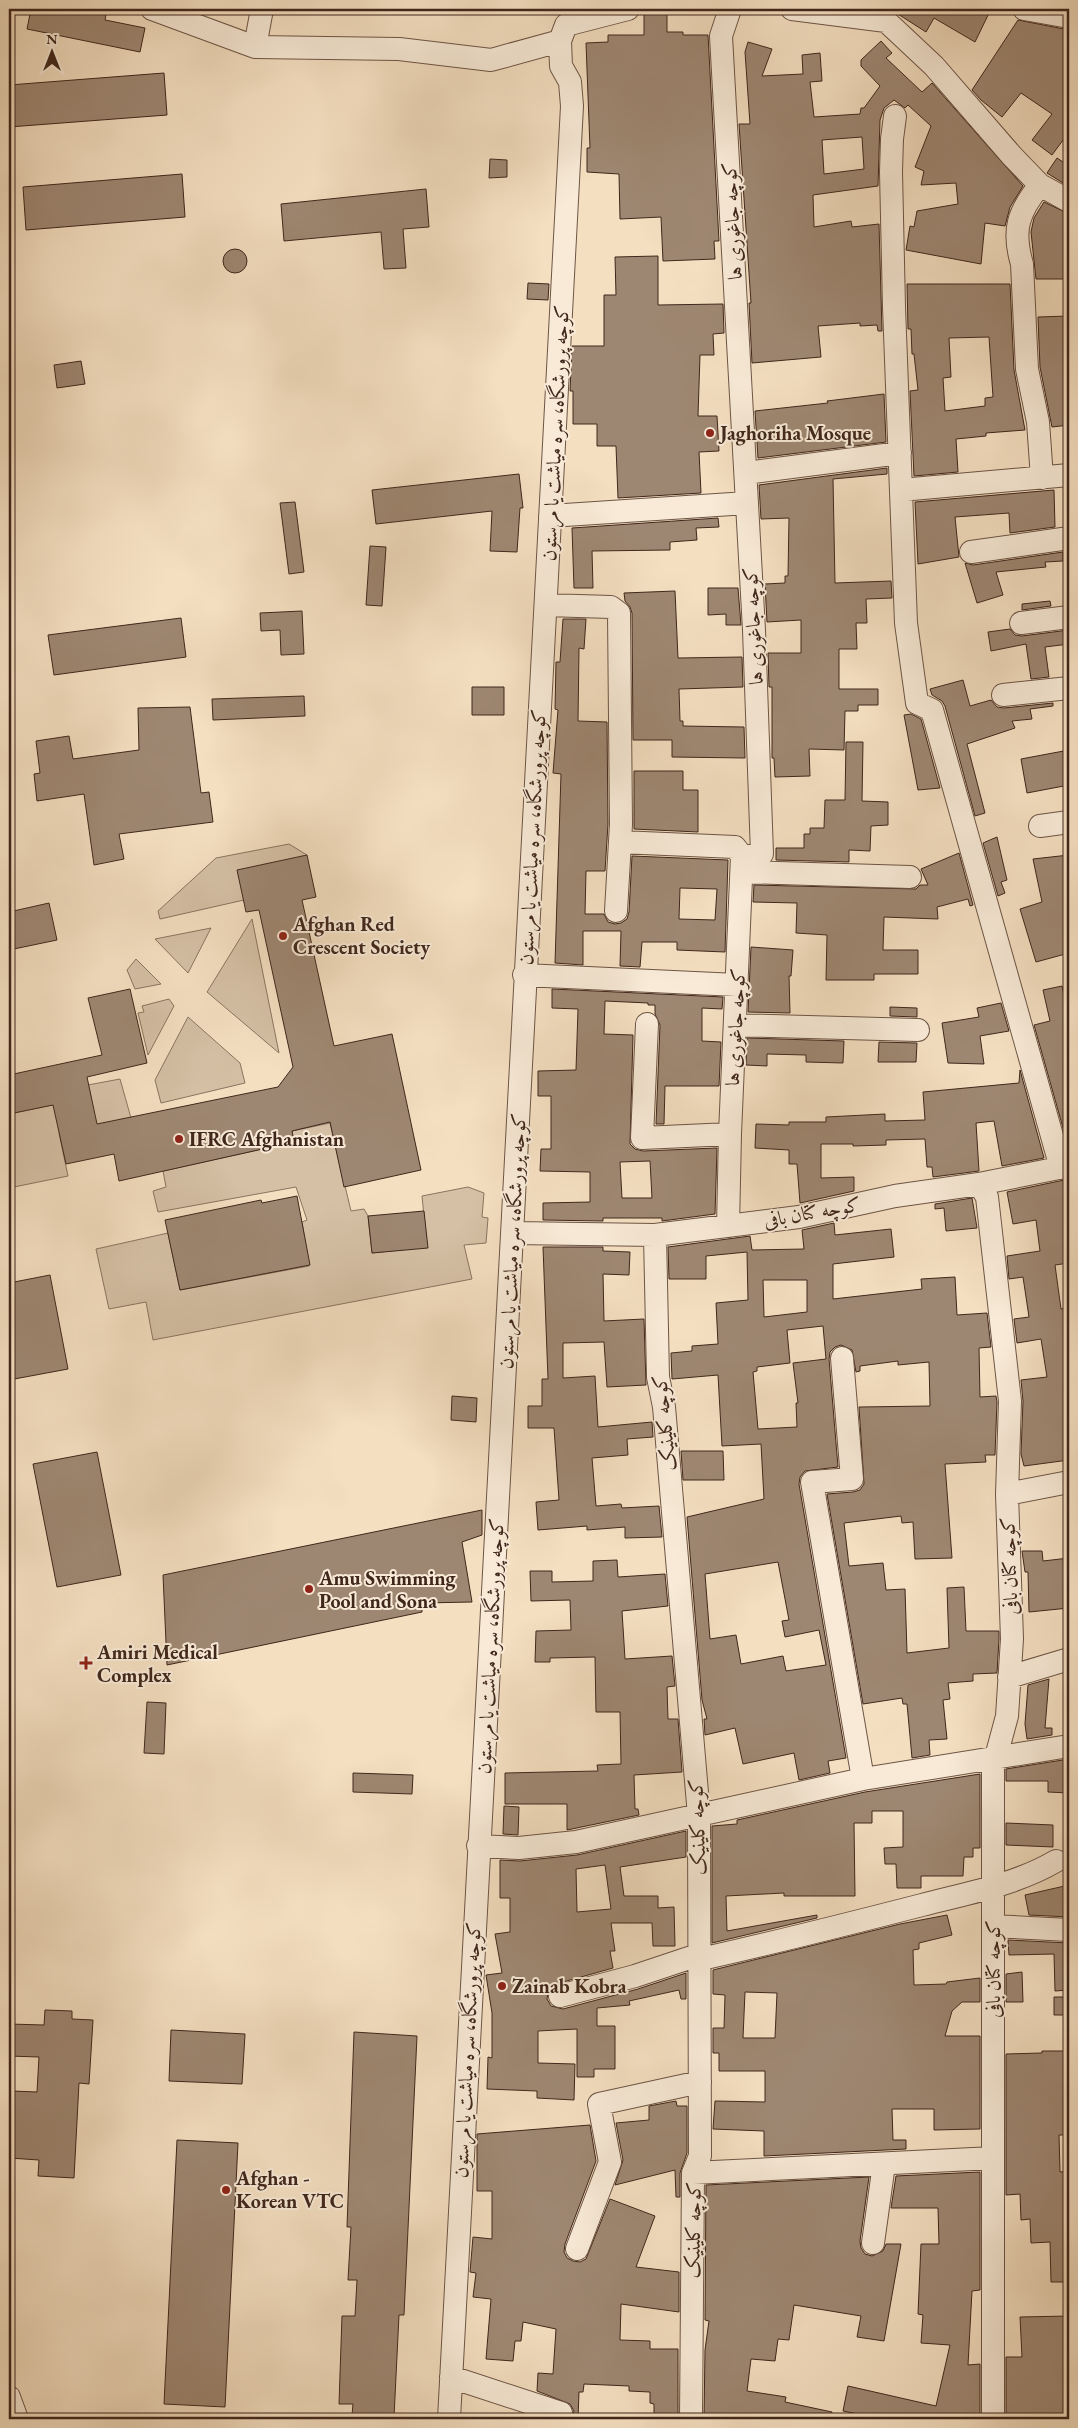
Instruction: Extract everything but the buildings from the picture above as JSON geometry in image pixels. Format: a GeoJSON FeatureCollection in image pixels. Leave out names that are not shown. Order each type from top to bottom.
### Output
{"type":"FeatureCollection","features":[{"type":"Feature","properties":{"kind":"street"},"geometry":{"type":"LineString","coordinates":[[152,9],[255,47],[399,49],[491,60],[560,41],[566,25],[628,9]]}},
{"type":"Feature","properties":{"kind":"street"},"geometry":{"type":"LineString","coordinates":[[255,47],[262,9]]}},
{"type":"Feature","properties":{"kind":"street","name":"کوچه جاغوری ها"},"geometry":{"type":"LineString","coordinates":[[728,1226],[730,1134],[742,864],[762,854],[746,473],[721,36],[730,9]]}},
{"type":"Feature","properties":{"kind":"street"},"geometry":{"type":"LineString","coordinates":[[792,9],[890,15],[1012,156],[1040,185],[1069,201]]}},
{"type":"Feature","properties":{"kind":"street"},"geometry":{"type":"LineString","coordinates":[[1024,9],[1069,16]]}},
{"type":"Feature","properties":{"kind":"street","name":"کوچه پرورشگاه، سره میاشت یا مرستون"},"geometry":{"type":"LineString","coordinates":[[449,2419],[478,1846],[514,1233],[524,975],[546,605],[572,106],[570,82],[562,66],[560,41]]}},
{"type":"Feature","properties":{"kind":"street"},"geometry":{"type":"LineString","coordinates":[[895,116],[891,172],[901,490],[906,623],[917,704],[932,710],[1065,1167],[978,1184]]}},
{"type":"Feature","properties":{"kind":"street"},"geometry":{"type":"LineString","coordinates":[[1040,185],[1024,205],[1018,222],[1018,249],[1022,264],[1027,369],[1038,422],[1042,478]]}},
{"type":"Feature","properties":{"kind":"street"},"geometry":{"type":"LineString","coordinates":[[746,473],[900,453]]}},
{"type":"Feature","properties":{"kind":"street"},"geometry":{"type":"LineString","coordinates":[[901,490],[1069,475]]}},
{"type":"Feature","properties":{"kind":"street"},"geometry":{"type":"LineString","coordinates":[[550,516],[747,503]]}},
{"type":"Feature","properties":{"kind":"street"},"geometry":{"type":"LineString","coordinates":[[971,552],[1069,538]]}},
{"type":"Feature","properties":{"kind":"street"},"geometry":{"type":"LineString","coordinates":[[546,605],[612,607],[619,613],[620,842],[616,911]]}},
{"type":"Feature","properties":{"kind":"street"},"geometry":{"type":"LineString","coordinates":[[1020,623],[1069,617]]}},
{"type":"Feature","properties":{"kind":"street"},"geometry":{"type":"LineString","coordinates":[[1003,694],[1069,688]]}},
{"type":"Feature","properties":{"kind":"street"},"geometry":{"type":"LineString","coordinates":[[1040,826],[1069,822]]}},
{"type":"Feature","properties":{"kind":"street"},"geometry":{"type":"LineString","coordinates":[[620,842],[735,847],[742,864],[910,877]]}},
{"type":"Feature","properties":{"kind":"street"},"geometry":{"type":"LineString","coordinates":[[524,975],[737,985]]}},
{"type":"Feature","properties":{"kind":"street"},"geometry":{"type":"LineString","coordinates":[[647,1024],[642,1138],[730,1134]]}},
{"type":"Feature","properties":{"kind":"street"},"geometry":{"type":"LineString","coordinates":[[736,1025],[918,1030]]}},
{"type":"Feature","properties":{"kind":"street","name":"کوچه کتان بافی"},"geometry":{"type":"LineString","coordinates":[[514,1233],[655,1235],[799,1217],[895,1196],[978,1184],[987,1197],[1010,1401],[1007,1494],[1012,1639],[1007,1716],[992,1768],[993,2419]]}},
{"type":"Feature","properties":{"kind":"street","name":"کوچه کلینیک"},"geometry":{"type":"LineString","coordinates":[[655,1235],[658,1377],[664,1407],[699,1816],[700,2156],[693,2173],[691,2419]]}},
{"type":"Feature","properties":{"kind":"street"},"geometry":{"type":"LineString","coordinates":[[842,1358],[852,1479],[812,1482],[863,1779]]}},
{"type":"Feature","properties":{"kind":"street"},"geometry":{"type":"LineString","coordinates":[[1007,1494],[1069,1482]]}},
{"type":"Feature","properties":{"kind":"street"},"geometry":{"type":"LineString","coordinates":[[1009,1677],[1069,1659]]}},
{"type":"Feature","properties":{"kind":"street"},"geometry":{"type":"LineString","coordinates":[[478,1846],[519,1848],[576,1842],[863,1779],[995,1760],[1069,1746]]}},
{"type":"Feature","properties":{"kind":"street"},"geometry":{"type":"LineString","coordinates":[[560,1996],[635,1976],[698,1955],[710,1957],[768,1944],[992,1887],[1033,1875],[1056,1861]]}},
{"type":"Feature","properties":{"kind":"street"},"geometry":{"type":"LineString","coordinates":[[993,1926],[1069,1930]]}},
{"type":"Feature","properties":{"kind":"street"},"geometry":{"type":"LineString","coordinates":[[577,2248],[610,2162],[598,2104],[700,2082]]}},
{"type":"Feature","properties":{"kind":"street"},"geometry":{"type":"LineString","coordinates":[[693,2173],[993,2158]]}},
{"type":"Feature","properties":{"kind":"street"},"geometry":{"type":"LineString","coordinates":[[872,2243],[884,2164]]}},
{"type":"Feature","properties":{"kind":"street"},"geometry":{"type":"LineString","coordinates":[[451,2377],[561,2413]]}},
{"type":"Feature","properties":{"kind":"street"},"geometry":{"type":"LineString","coordinates":[[9,2397],[17,2419]]}},
{"type":"Feature","properties":{"kind":"shaded area"},"geometry":{"type":"Polygon","coordinates":[[[289,844],[307,855],[244,900],[160,919],[158,911],[216,858],[289,844]]]}},
{"type":"Feature","properties":{"kind":"shaded area"},"geometry":{"type":"Polygon","coordinates":[[[252,919],[279,1053],[207,992],[252,919]]]}},
{"type":"Feature","properties":{"kind":"shaded area"},"geometry":{"type":"Polygon","coordinates":[[[211,928],[188,973],[155,939],[211,928]]]}},
{"type":"Feature","properties":{"kind":"shaded area"},"geometry":{"type":"Polygon","coordinates":[[[136,959],[161,984],[135,989],[127,970],[136,959]]]}},
{"type":"Feature","properties":{"kind":"shaded area"},"geometry":{"type":"Polygon","coordinates":[[[169,999],[174,1006],[148,1055],[138,1013],[144,1012],[142,1006],[169,999]]]}},
{"type":"Feature","properties":{"kind":"shaded area"},"geometry":{"type":"Polygon","coordinates":[[[188,1017],[240,1063],[245,1083],[161,1103],[155,1080],[188,1017]]]}},
{"type":"Feature","properties":{"kind":"shaded area"},"geometry":{"type":"Polygon","coordinates":[[[120,1079],[131,1118],[59,1133],[68,1176],[9,1188],[9,1114],[91,1097],[88,1085],[120,1079]]]}},
{"type":"Feature","properties":{"kind":"shaded area"},"geometry":{"type":"Polygon","coordinates":[[[330,1123],[351,1211],[364,1209],[368,1216],[372,1253],[427,1247],[422,1196],[468,1187],[484,1193],[482,1217],[488,1218],[486,1243],[464,1245],[472,1279],[153,1340],[146,1302],[109,1309],[96,1249],[168,1233],[180,1290],[309,1266],[302,1222],[307,1220],[296,1187],[158,1212],[153,1191],[166,1187],[163,1171],[294,1142],[292,1131],[330,1123]]]}},
{"type":"Feature","properties":{"kind":"place","name":"Jaghoriha Mosque"},"geometry":{"type":"Point","coordinates":[710,433]}},
{"type":"Feature","properties":{"kind":"place","name":"Afghan Red Crescent Society"},"geometry":{"type":"Point","coordinates":[283,936]}},
{"type":"Feature","properties":{"kind":"place","name":"IFRC Afghanistan"},"geometry":{"type":"Point","coordinates":[179,1139]}},
{"type":"Feature","properties":{"kind":"place","name":"Amu Swimming Pool and Sona"},"geometry":{"type":"Point","coordinates":[309,1589]}},
{"type":"Feature","properties":{"kind":"place","name":"Amiri Medical Complex"},"geometry":{"type":"Point","coordinates":[86,1663]}},
{"type":"Feature","properties":{"kind":"place","name":"Zainab Kobra"},"geometry":{"type":"Point","coordinates":[502,1986]}},
{"type":"Feature","properties":{"kind":"place","name":"Afghan - Korean VTC"},"geometry":{"type":"Point","coordinates":[226,2190]}}]}
